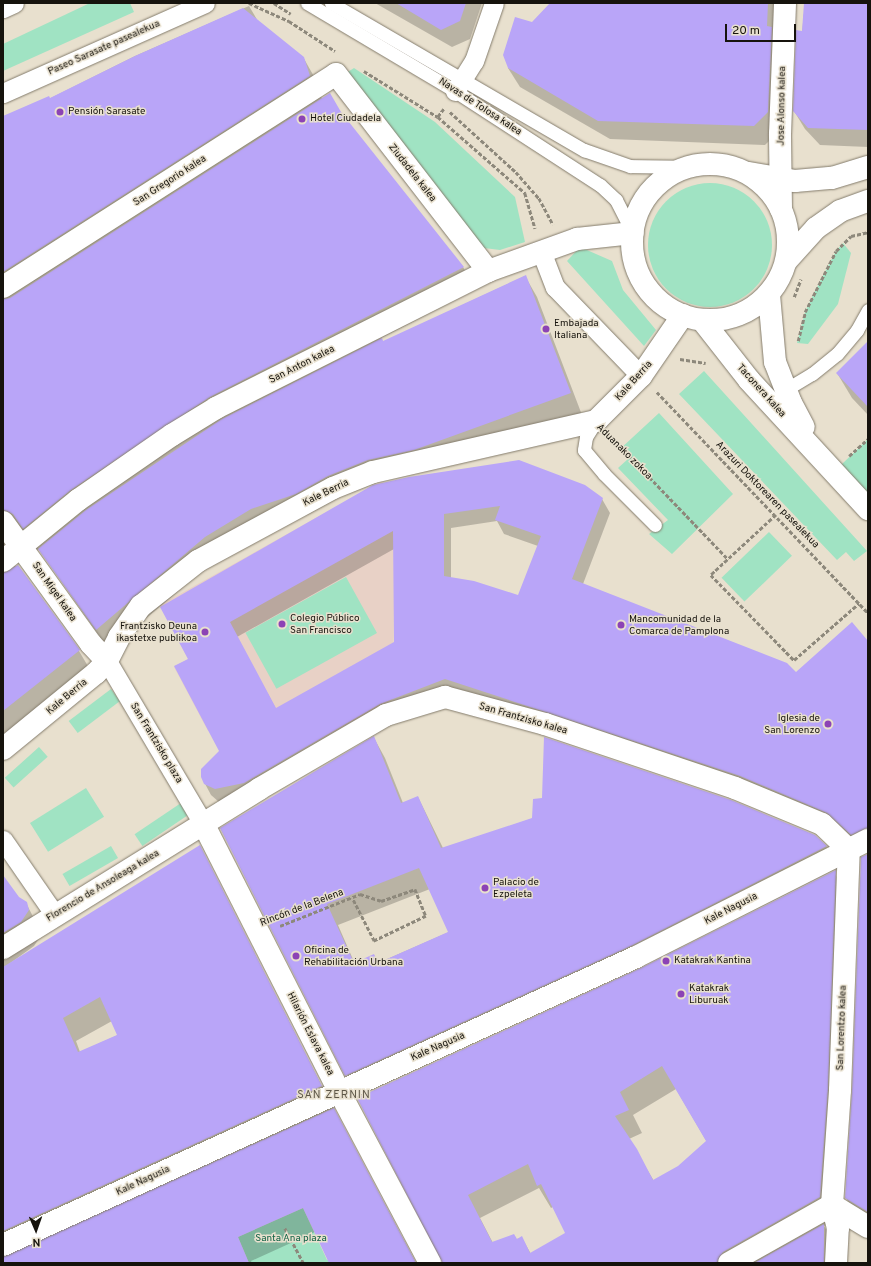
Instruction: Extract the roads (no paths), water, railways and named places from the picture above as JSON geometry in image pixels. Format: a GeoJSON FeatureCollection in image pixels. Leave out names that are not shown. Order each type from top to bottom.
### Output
{"type":"FeatureCollection","features":[{"type":"Feature","properties":{"kind":"street"},"geometry":{"type":"LineString","coordinates":[[3,8],[14,3]]}},
{"type":"Feature","properties":{"kind":"street","name":"Paseo Sarasate pasealekua"},"geometry":{"type":"LineString","coordinates":[[3,93],[205,3]]}},
{"type":"Feature","properties":{"kind":"street"},"geometry":{"type":"LineString","coordinates":[[459,85],[474,61],[494,3]]}},
{"type":"Feature","properties":{"kind":"street","name":"Jose Alonso kalea"},"geometry":{"type":"LineString","coordinates":[[781,209],[782,179],[780,134],[785,3]]}},
{"type":"Feature","properties":{"kind":"street","name":"Ziudadela kalea"},"geometry":{"type":"LineString","coordinates":[[336,74],[488,271]]}},
{"type":"Feature","properties":{"kind":"street","name":"San Gregorio kalea"},"geometry":{"type":"LineString","coordinates":[[3,288],[336,74]]}},
{"type":"Feature","properties":{"kind":"street","name":"Taconera kalea"},"geometry":{"type":"LineString","coordinates":[[744,172],[716,165],[692,167],[670,176],[652,190],[639,210],[633,233],[634,257],[644,284],[654,297],[693,317],[868,509]]}},
{"type":"Feature","properties":{"kind":"street"},"geometry":{"type":"LineString","coordinates":[[744,172],[795,181],[832,178],[868,167]]}},
{"type":"Feature","properties":{"kind":"street"},"geometry":{"type":"LineString","coordinates":[[693,317],[732,316],[750,310],[769,294],[780,278],[787,260],[788,234],[781,209],[766,187],[744,172]]}},
{"type":"Feature","properties":{"kind":"street"},"geometry":{"type":"LineString","coordinates":[[787,260],[816,228],[840,211],[868,201]]}},
{"type":"Feature","properties":{"kind":"street","name":"San Anton kalea"},"geometry":{"type":"LineString","coordinates":[[3,560],[78,500],[172,434],[216,408],[488,271],[578,239],[633,233]]}},
{"type":"Feature","properties":{"kind":"street"},"geometry":{"type":"LineString","coordinates":[[541,251],[555,287],[648,383]]}},
{"type":"Feature","properties":{"kind":"street","name":"Taconera kalea"},"geometry":{"type":"LineString","coordinates":[[769,294],[775,362],[785,390],[822,459]]}},
{"type":"Feature","properties":{"kind":"street","name":"Kale Berria"},"geometry":{"type":"LineString","coordinates":[[3,749],[90,678],[107,661],[119,637],[141,606],[198,561],[333,488],[373,472],[596,421],[648,383],[693,317]]}},
{"type":"Feature","properties":{"kind":"street","name":"San Migel kalea"},"geometry":{"type":"LineString","coordinates":[[3,522],[87,638],[107,661]]}},
{"type":"Feature","properties":{"kind":"street","name":"San Frantzisko plaza"},"geometry":{"type":"LineString","coordinates":[[107,661],[204,825]]}},
{"type":"Feature","properties":{"kind":"street","name":"San Frantzisko kalea"},"geometry":{"type":"LineString","coordinates":[[204,825],[259,789],[386,715],[445,697],[545,724],[735,788],[822,824],[849,850]]}},
{"type":"Feature","properties":{"kind":"street","name":"Florencio de Ansoleaga kalea"},"geometry":{"type":"LineString","coordinates":[[3,948],[204,825]]}},
{"type":"Feature","properties":{"kind":"street","name":"Hilarión Eslava kalea"},"geometry":{"type":"LineString","coordinates":[[204,825],[339,1091],[430,1263]]}},
{"type":"Feature","properties":{"kind":"street"},"geometry":{"type":"LineString","coordinates":[[3,840],[55,915]]}},
{"type":"Feature","properties":{"kind":"street","name":"Kale Nagusia"},"geometry":{"type":"LineString","coordinates":[[3,1245],[636,957],[868,840]]}},
{"type":"Feature","properties":{"kind":"street","name":"San Lorentzo kalea"},"geometry":{"type":"LineString","coordinates":[[836,1263],[838,1228],[832,1205],[840,1090],[849,850]]}},
{"type":"Feature","properties":{"kind":"street"},"geometry":{"type":"LineString","coordinates":[[728,1263],[832,1205],[868,1227]]}},
{"type":"Feature","properties":{"kind":"lane","name":"Navas de Tolosa kalea"},"geometry":{"type":"LineString","coordinates":[[307,3],[584,150],[630,166],[692,167]]}},
{"type":"Feature","properties":{"kind":"lane","name":"Navas de Tolosa kalea"},"geometry":{"type":"LineString","coordinates":[[331,3],[459,85],[600,185],[616,200],[633,233]]}},
{"type":"Feature","properties":{"kind":"lane"},"geometry":{"type":"LineString","coordinates":[[785,390],[812,374],[837,354],[857,330],[868,310]]}},
{"type":"Feature","properties":{"kind":"lane","name":"Aduanako zokoa"},"geometry":{"type":"LineString","coordinates":[[596,421],[586,437],[584,450],[604,474],[655,525]]}},
{"type":"Feature","properties":{"kind":"place","name":"Pensión Sarasate"},"geometry":{"type":"Point","coordinates":[60,112]}},
{"type":"Feature","properties":{"kind":"place","name":"Hotel Ciudadela"},"geometry":{"type":"Point","coordinates":[302,119]}},
{"type":"Feature","properties":{"kind":"place","name":"Embajada Italiana"},"geometry":{"type":"Point","coordinates":[546,329]}},
{"type":"Feature","properties":{"kind":"place","name":"Colegio Público San Francisco"},"geometry":{"type":"Point","coordinates":[282,624]}},
{"type":"Feature","properties":{"kind":"place","name":"Mancomunidad de la Comarca de Pamplona"},"geometry":{"type":"Point","coordinates":[621,625]}},
{"type":"Feature","properties":{"kind":"place","name":"Frantzisko Deuna ikastetxe publikoa"},"geometry":{"type":"Point","coordinates":[205,632]}},
{"type":"Feature","properties":{"kind":"place","name":"Iglesia de San Lorenzo"},"geometry":{"type":"Point","coordinates":[828,724]}},
{"type":"Feature","properties":{"kind":"place","name":"Palacio de Ezpeleta"},"geometry":{"type":"Point","coordinates":[485,888]}},
{"type":"Feature","properties":{"kind":"place","name":"Oficina de Rehabilitación Urbana"},"geometry":{"type":"Point","coordinates":[296,956]}},
{"type":"Feature","properties":{"kind":"place","name":"Katakrak Kantina"},"geometry":{"type":"Point","coordinates":[666,961]}},
{"type":"Feature","properties":{"kind":"place","name":"Katakrak Liburuak"},"geometry":{"type":"Point","coordinates":[681,994]}},
{"type":"Feature","properties":{"kind":"district","name":"SAN ZERNIN"},"geometry":{"type":"Point","coordinates":[334,1095]}},
{"type":"Feature","properties":{"kind":"park label","name":"Santa Ana plaza"},"geometry":{"type":"Point","coordinates":[291,1239]}}]}
